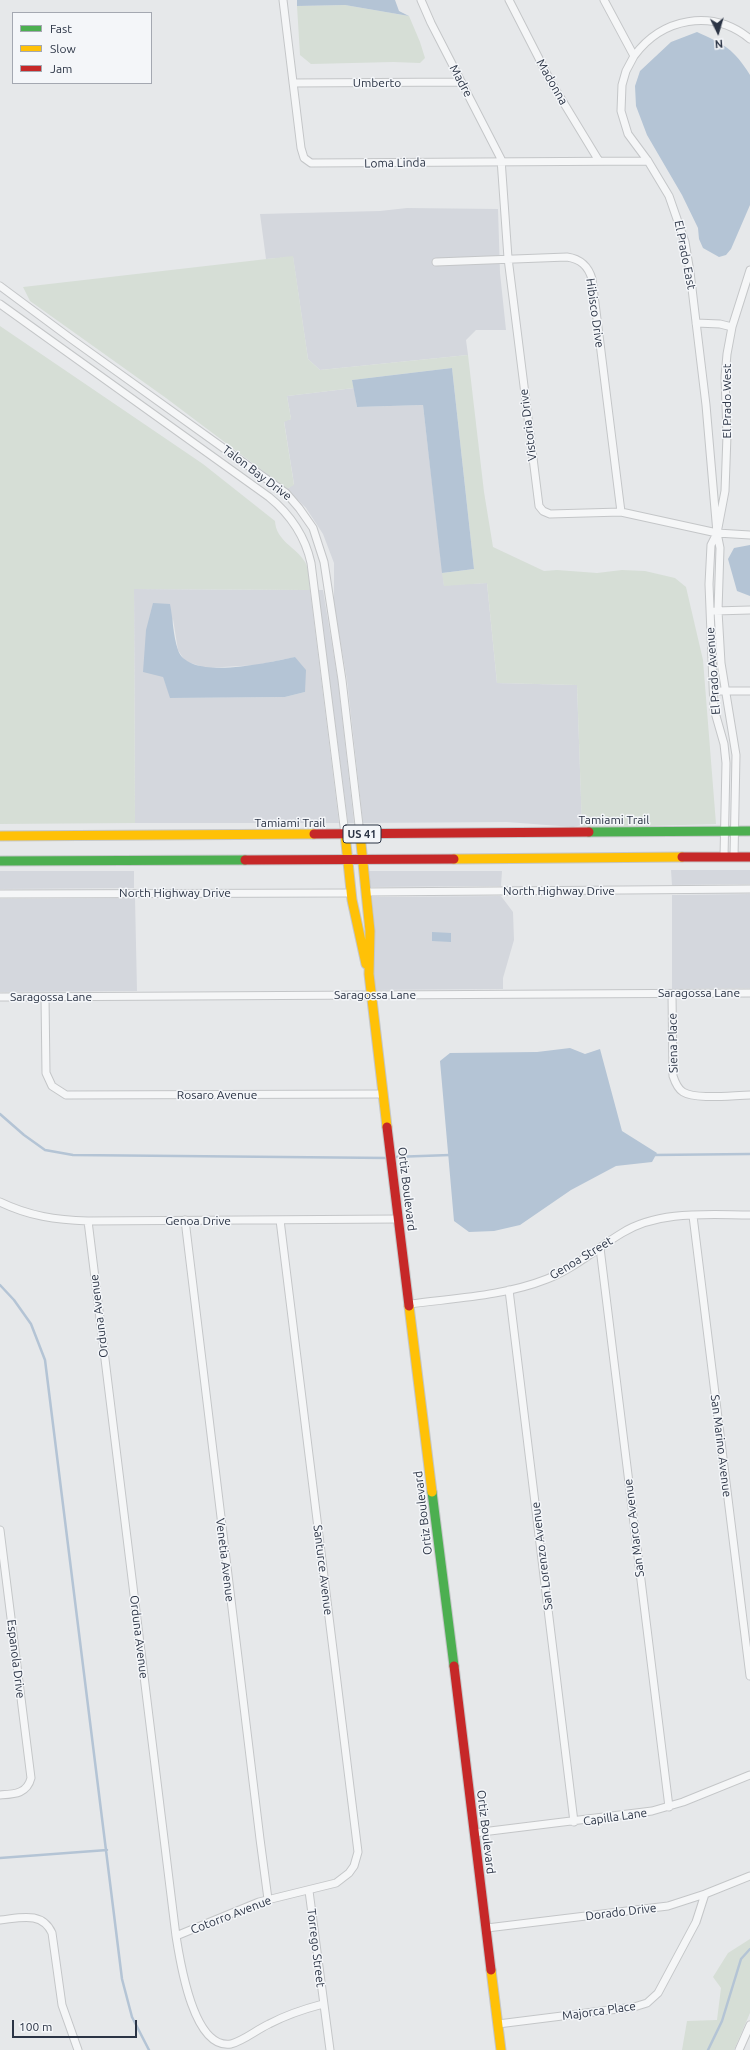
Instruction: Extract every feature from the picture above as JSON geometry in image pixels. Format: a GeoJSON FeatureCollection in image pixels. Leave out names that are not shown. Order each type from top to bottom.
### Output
{"type":"FeatureCollection","features":[{"type":"Feature","properties":{"kind":"main road","name":"Tamiami Trail"},"geometry":{"type":"LineString","coordinates":[[0,836],[724,832]]}},
{"type":"Feature","properties":{"kind":"main road","name":"US 41"},"geometry":{"type":"LineString","coordinates":[[724,832],[750,832]]}},
{"type":"Feature","properties":{"kind":"main road","name":"Ortiz Boulevard"},"geometry":{"type":"LineString","coordinates":[[345,834],[350,893],[357,930],[369,974]]}},
{"type":"Feature","properties":{"kind":"main road","name":"Ortiz Boulevard"},"geometry":{"type":"LineString","coordinates":[[360,834],[370,931],[369,974],[371,995],[501,2050]]}},
{"type":"Feature","properties":{"kind":"main road","name":"US 41"},"geometry":{"type":"LineString","coordinates":[[0,861],[750,857]]}},
{"type":"Feature","properties":{"kind":"street","name":"Loma Linda"},"geometry":{"type":"LineString","coordinates":[[283,0],[301,150],[304,158],[311,163],[648,161]]}},
{"type":"Feature","properties":{"kind":"street","name":"Madre"},"geometry":{"type":"LineString","coordinates":[[421,0],[461,82],[498,151],[501,162]]}},
{"type":"Feature","properties":{"kind":"street","name":"Madonna"},"geometry":{"type":"LineString","coordinates":[[510,0],[540,61],[599,161]]}},
{"type":"Feature","properties":{"kind":"street"},"geometry":{"type":"LineString","coordinates":[[604,0],[634,56],[652,36],[663,29],[684,22],[704,21],[717,23],[729,27],[750,39]]}},
{"type":"Feature","properties":{"kind":"street","name":"El Prado East"},"geometry":{"type":"LineString","coordinates":[[634,56],[626,71],[622,85],[621,111],[628,134],[648,161],[669,196],[681,228],[690,272],[706,405],[717,533],[720,548],[718,611],[720,652],[724,691],[736,749],[734,857]]}},
{"type":"Feature","properties":{"kind":"street","name":"Umberto"},"geometry":{"type":"LineString","coordinates":[[293,83],[461,82]]}},
{"type":"Feature","properties":{"kind":"street","name":"Vistoria Drive"},"geometry":{"type":"LineString","coordinates":[[501,162],[508,258],[539,506],[543,511],[550,514],[621,512],[717,533],[750,534]]}},
{"type":"Feature","properties":{"kind":"street","name":"Hibisco Drive"},"geometry":{"type":"LineString","coordinates":[[436,262],[508,258],[571,258],[580,261],[589,270],[592,279],[621,512]]}},
{"type":"Feature","properties":{"kind":"street","name":"El Prado West"},"geometry":{"type":"LineString","coordinates":[[717,533],[725,491],[727,435],[725,377],[732,326],[750,270]]}},
{"type":"Feature","properties":{"kind":"street","name":"Talon Bay Drive"},"geometry":{"type":"LineString","coordinates":[[0,286],[280,489],[304,514],[316,536],[324,562],[342,680],[360,834]]}},
{"type":"Feature","properties":{"kind":"street","name":"Talon Bay Drive"},"geometry":{"type":"LineString","coordinates":[[0,304],[269,497],[292,520],[306,546],[310,563],[345,834]]}},
{"type":"Feature","properties":{"kind":"street"},"geometry":{"type":"LineString","coordinates":[[696,323],[732,326]]}},
{"type":"Feature","properties":{"kind":"street","name":"El Prado Avenue"},"geometry":{"type":"LineString","coordinates":[[717,533],[711,545],[709,611],[715,716],[725,750],[724,857]]}},
{"type":"Feature","properties":{"kind":"street"},"geometry":{"type":"LineString","coordinates":[[709,611],[750,610]]}},
{"type":"Feature","properties":{"kind":"street"},"geometry":{"type":"LineString","coordinates":[[713,691],[750,690]]}},
{"type":"Feature","properties":{"kind":"street"},"geometry":{"type":"LineString","coordinates":[[725,750],[736,749]]}},
{"type":"Feature","properties":{"kind":"street","name":"North Highway Drive"},"geometry":{"type":"LineString","coordinates":[[367,892],[750,889]]}},
{"type":"Feature","properties":{"kind":"street","name":"North Highway Drive"},"geometry":{"type":"LineString","coordinates":[[0,894],[350,893]]}},
{"type":"Feature","properties":{"kind":"street","name":"Saragossa Lane"},"geometry":{"type":"LineString","coordinates":[[0,997],[750,993]]}},
{"type":"Feature","properties":{"kind":"street","name":"Siena Place"},"geometry":{"type":"LineString","coordinates":[[672,994],[673,1076],[680,1090],[694,1096],[750,1095]]}},
{"type":"Feature","properties":{"kind":"street","name":"Rosaro Avenue"},"geometry":{"type":"LineString","coordinates":[[46,997],[46,1070],[52,1086],[60,1092],[74,1095],[383,1094]]}},
{"type":"Feature","properties":{"kind":"street","name":"Genoa Drive"},"geometry":{"type":"LineString","coordinates":[[0,1202],[15,1209],[42,1217],[88,1221],[399,1220]]}},
{"type":"Feature","properties":{"kind":"street","name":"Genoa Street"},"geometry":{"type":"LineString","coordinates":[[410,1304],[509,1290],[539,1282],[559,1274],[622,1232],[643,1223],[661,1218],[750,1215]]}},
{"type":"Feature","properties":{"kind":"street","name":"San Marino Avenue"},"geometry":{"type":"LineString","coordinates":[[693,1216],[750,1676]]}},
{"type":"Feature","properties":{"kind":"street","name":"Venetia Avenue"},"geometry":{"type":"LineString","coordinates":[[185,1220],[268,1899]]}},
{"type":"Feature","properties":{"kind":"street","name":"Santurce Avenue"},"geometry":{"type":"LineString","coordinates":[[280,1220],[357,1845],[357,1858],[354,1866],[343,1878],[336,1883],[308,1891]]}},
{"type":"Feature","properties":{"kind":"street","name":"Orduna Avenue"},"geometry":{"type":"LineString","coordinates":[[88,1221],[180,1966],[195,2013],[204,2030],[218,2042],[229,2044],[239,2042],[286,2015],[323,2004]]}},
{"type":"Feature","properties":{"kind":"street","name":"San Marco Avenue"},"geometry":{"type":"LineString","coordinates":[[600,1248],[669,1807]]}},
{"type":"Feature","properties":{"kind":"street","name":"San Lorenzo Avenue"},"geometry":{"type":"LineString","coordinates":[[509,1290],[574,1822]]}},
{"type":"Feature","properties":{"kind":"street","name":"Espanola Drive"},"geometry":{"type":"LineString","coordinates":[[0,1530],[2,1566],[31,1778],[28,1787],[18,1793],[0,1795]]}},
{"type":"Feature","properties":{"kind":"street","name":"Capilla Lane"},"geometry":{"type":"LineString","coordinates":[[474,1833],[643,1813],[669,1807],[750,1775]]}},
{"type":"Feature","properties":{"kind":"street","name":"Dorado Drive"},"geometry":{"type":"LineString","coordinates":[[487,1928],[653,1908],[681,1902],[750,1876]]}},
{"type":"Feature","properties":{"kind":"street","name":"Cotorro Avenue"},"geometry":{"type":"LineString","coordinates":[[176,1936],[268,1899],[308,1891]]}},
{"type":"Feature","properties":{"kind":"street","name":"Torrego Street"},"geometry":{"type":"LineString","coordinates":[[308,1891],[323,2004]]}},
{"type":"Feature","properties":{"kind":"street","name":"Majorca Place"},"geometry":{"type":"LineString","coordinates":[[498,2024],[634,2007],[647,2003],[658,1993],[681,1952],[699,1916],[704,1894]]}},
{"type":"Feature","properties":{"kind":"street"},"geometry":{"type":"LineString","coordinates":[[0,1920],[38,1918],[49,1926],[52,1933],[62,2005],[78,2050]]}},
{"type":"Feature","properties":{"kind":"street"},"geometry":{"type":"LineString","coordinates":[[323,2004],[330,2050]]}},
{"type":"Feature","properties":{"kind":"street"},"geometry":{"type":"LineString","coordinates":[[740,2050],[750,2026]]}},
{"type":"Feature","properties":{"kind":"shaded area"},"geometry":{"type":"Polygon","coordinates":[[[345,5],[409,16],[425,58],[420,63],[393,62],[311,64],[300,55],[297,6],[345,5]]]}},
{"type":"Feature","properties":{"kind":"shaded area"},"geometry":{"type":"Polygon","coordinates":[[[407,208],[498,209],[500,273],[506,330],[476,330],[466,340],[468,355],[320,370],[308,359],[293,257],[266,259],[260,214],[380,211],[407,208]]]}},
{"type":"Feature","properties":{"kind":"shaded area"},"geometry":{"type":"Polygon","coordinates":[[[293,256],[308,359],[320,370],[468,355],[484,492],[493,547],[544,571],[557,570],[597,573],[622,570],[645,571],[675,578],[686,587],[703,660],[716,824],[582,828],[577,685],[497,683],[487,583],[444,586],[442,573],[474,569],[452,368],[352,380],[354,388],[287,396],[291,419],[284,422],[294,485],[287,489],[166,398],[30,301],[23,287],[293,256]]]}},
{"type":"Feature","properties":{"kind":"shaded area"},"geometry":{"type":"Polygon","coordinates":[[[0,326],[203,464],[275,521],[279,534],[305,562],[309,575],[310,590],[134,589],[135,823],[0,824],[0,326]]]}},
{"type":"Feature","properties":{"kind":"shaded area"},"geometry":{"type":"Polygon","coordinates":[[[354,388],[357,407],[423,405],[444,585],[487,583],[497,683],[577,685],[582,825],[573,827],[507,822],[363,823],[347,680],[334,604],[334,563],[323,534],[306,508],[287,489],[294,484],[284,421],[291,419],[287,396],[354,388]]]}},
{"type":"Feature","properties":{"kind":"shaded area"},"geometry":{"type":"Polygon","coordinates":[[[134,589],[310,590],[339,823],[135,823],[134,589]],[[173,619],[163,677],[171,698],[285,697],[305,692],[295,657],[257,665],[206,668],[185,661],[178,650],[173,619]]]}},
{"type":"Feature","properties":{"kind":"shaded area"},"geometry":{"type":"Polygon","coordinates":[[[318,590],[323,590],[338,681],[354,823],[348,823],[318,590]]]}},
{"type":"Feature","properties":{"kind":"shaded area"},"geometry":{"type":"Polygon","coordinates":[[[671,870],[750,870],[750,884],[672,885],[671,870]]]}},
{"type":"Feature","properties":{"kind":"shaded area"},"geometry":{"type":"Polygon","coordinates":[[[0,871],[134,871],[134,888],[0,889],[0,871]]]}},
{"type":"Feature","properties":{"kind":"shaded area"},"geometry":{"type":"Polygon","coordinates":[[[368,871],[502,871],[501,886],[371,887],[368,871]]]}},
{"type":"Feature","properties":{"kind":"shaded area"},"geometry":{"type":"Polygon","coordinates":[[[750,894],[750,988],[672,989],[672,895],[750,894]]]}},
{"type":"Feature","properties":{"kind":"shaded area"},"geometry":{"type":"Polygon","coordinates":[[[501,896],[513,912],[514,940],[503,978],[503,989],[375,990],[373,973],[375,931],[372,897],[501,896]]]}},
{"type":"Feature","properties":{"kind":"shaded area"},"geometry":{"type":"Polygon","coordinates":[[[135,898],[137,991],[0,992],[0,899],[135,898]]]}},
{"type":"Feature","properties":{"kind":"shaded area"},"geometry":{"type":"Polygon","coordinates":[[[750,1939],[750,2013],[734,2050],[682,2050],[687,2021],[717,2020],[721,1988],[713,1977],[728,1953],[750,1939]]]}},
{"type":"Feature","properties":{"kind":"water"},"geometry":{"type":"Polygon","coordinates":[[[297,0],[395,0],[399,11],[409,16],[345,5],[297,6],[297,0]]]}},
{"type":"Feature","properties":{"kind":"water"},"geometry":{"type":"Polygon","coordinates":[[[697,32],[728,48],[739,59],[750,75],[750,205],[731,249],[726,255],[719,257],[703,248],[699,239],[698,228],[682,195],[647,135],[636,106],[635,86],[640,71],[671,42],[697,32]]]}},
{"type":"Feature","properties":{"kind":"water"},"geometry":{"type":"Polygon","coordinates":[[[452,368],[474,569],[442,573],[423,405],[357,407],[352,380],[452,368]]]}},
{"type":"Feature","properties":{"kind":"water"},"geometry":{"type":"Polygon","coordinates":[[[750,545],[750,596],[737,591],[728,559],[734,548],[750,545]]]}},
{"type":"Feature","properties":{"kind":"water"},"geometry":{"type":"Polygon","coordinates":[[[153,603],[170,604],[176,645],[185,660],[197,665],[213,668],[268,663],[295,657],[306,670],[305,692],[285,697],[170,698],[163,677],[143,672],[146,630],[153,603]]]}},
{"type":"Feature","properties":{"kind":"water"},"geometry":{"type":"Polygon","coordinates":[[[432,932],[451,933],[451,942],[432,941],[432,932]]]}},
{"type":"Feature","properties":{"kind":"water"},"geometry":{"type":"Polygon","coordinates":[[[570,1048],[585,1054],[600,1049],[622,1131],[657,1153],[652,1162],[616,1166],[571,1190],[520,1225],[494,1231],[469,1232],[454,1221],[440,1061],[450,1053],[537,1052],[570,1048]]]}},
{"type":"Feature","properties":{"kind":"waterway"},"geometry":{"type":"LineString","coordinates":[[0,1114],[24,1135],[45,1150],[73,1155],[388,1158]]}},
{"type":"Feature","properties":{"kind":"waterway"},"geometry":{"type":"LineString","coordinates":[[653,1155],[750,1154]]}},
{"type":"Feature","properties":{"kind":"waterway"},"geometry":{"type":"LineString","coordinates":[[393,1157],[450,1155]]}},
{"type":"Feature","properties":{"kind":"waterway"},"geometry":{"type":"LineString","coordinates":[[0,1285],[14,1300],[31,1324],[45,1360],[122,1979],[132,2017],[149,2050]]}},
{"type":"Feature","properties":{"kind":"waterway"},"geometry":{"type":"LineString","coordinates":[[0,1858],[107,1850]]}},
{"type":"Feature","properties":{"kind":"waterway"},"geometry":{"type":"LineString","coordinates":[[708,2050],[722,2021],[741,1959],[750,1949]]}},
{"type":"Feature","properties":{"kind":"traffic: fast"},"geometry":{"type":"LineString","coordinates":[[589,832],[750,831]]}},
{"type":"Feature","properties":{"kind":"traffic: fast"},"geometry":{"type":"LineString","coordinates":[[0,861],[245,860]]}},
{"type":"Feature","properties":{"kind":"traffic: fast"},"geometry":{"type":"LineString","coordinates":[[432,1492],[454,1666]]}},
{"type":"Feature","properties":{"kind":"traffic: slow"},"geometry":{"type":"LineString","coordinates":[[0,836],[314,834]]}},
{"type":"Feature","properties":{"kind":"traffic: slow"},"geometry":{"type":"LineString","coordinates":[[345,834],[352,900],[366,964]]}},
{"type":"Feature","properties":{"kind":"traffic: slow"},"geometry":{"type":"LineString","coordinates":[[360,834],[370,931],[369,974],[387,1127]]}},
{"type":"Feature","properties":{"kind":"traffic: slow"},"geometry":{"type":"LineString","coordinates":[[454,859],[682,857]]}},
{"type":"Feature","properties":{"kind":"traffic: slow"},"geometry":{"type":"LineString","coordinates":[[409,1306],[432,1492]]}},
{"type":"Feature","properties":{"kind":"traffic: slow"},"geometry":{"type":"LineString","coordinates":[[491,1970],[501,2050]]}},
{"type":"Feature","properties":{"kind":"traffic: jam"},"geometry":{"type":"LineString","coordinates":[[314,834],[589,832]]}},
{"type":"Feature","properties":{"kind":"traffic: jam"},"geometry":{"type":"LineString","coordinates":[[682,857],[750,857]]}},
{"type":"Feature","properties":{"kind":"traffic: jam"},"geometry":{"type":"LineString","coordinates":[[245,860],[454,859]]}},
{"type":"Feature","properties":{"kind":"traffic: jam"},"geometry":{"type":"LineString","coordinates":[[387,1127],[409,1306]]}},
{"type":"Feature","properties":{"kind":"traffic: jam"},"geometry":{"type":"LineString","coordinates":[[454,1666],[491,1970]]}}]}
